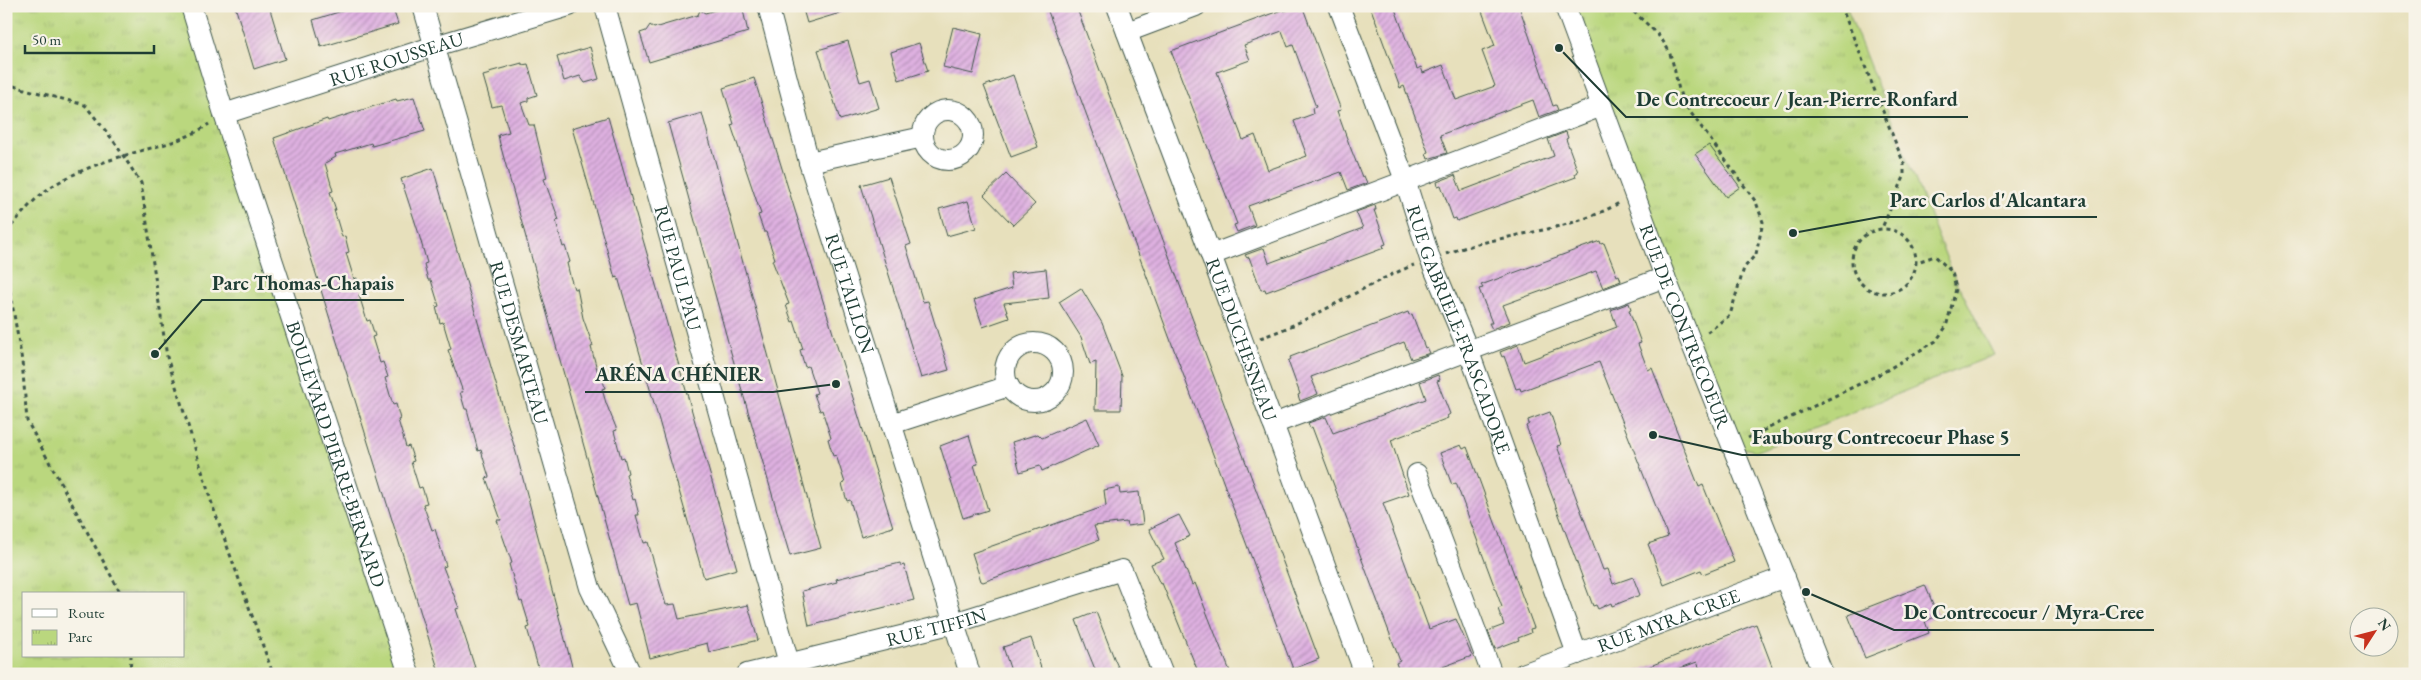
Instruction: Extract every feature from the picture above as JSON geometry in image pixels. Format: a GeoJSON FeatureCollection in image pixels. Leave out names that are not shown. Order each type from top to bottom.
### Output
{"type":"FeatureCollection","features":[{"type":"Feature","properties":{"kind":"street","name":"BOULEVARD PIERRE-BERNARD"},"geometry":{"type":"LineString","coordinates":[[191,6],[224,114],[409,674]]}},
{"type":"Feature","properties":{"kind":"street","name":"RUE DESMARTEAU"},"geometry":{"type":"LineString","coordinates":[[423,6],[590,588],[631,674]]}},
{"type":"Feature","properties":{"kind":"street","name":"RUE ROUSSEAU"},"geometry":{"type":"LineString","coordinates":[[224,114],[435,46],[569,6]]}},
{"type":"Feature","properties":{"kind":"street","name":"RUE PAUL PAU"},"geometry":{"type":"LineString","coordinates":[[606,6],[790,669]]}},
{"type":"Feature","properties":{"kind":"street","name":"RUE TAILLON"},"geometry":{"type":"LineString","coordinates":[[768,6],[809,162],[970,674]]}},
{"type":"Feature","properties":{"kind":"street","name":"RUE DUCHESNEAU"},"geometry":{"type":"LineString","coordinates":[[1117,6],[1212,255],[1272,424],[1365,674]]}},
{"type":"Feature","properties":{"kind":"street"},"geometry":{"type":"LineString","coordinates":[[1127,32],[1196,6]]}},
{"type":"Feature","properties":{"kind":"street","name":"RUE GABRIELE-FRASCADORE"},"geometry":{"type":"LineString","coordinates":[[1339,6],[1405,180],[1430,259],[1469,352],[1577,654]]}},
{"type":"Feature","properties":{"kind":"street","name":"RUE DE CONTRECOEUR"},"geometry":{"type":"LineString","coordinates":[[1565,6],[1665,277],[1823,674]]}},
{"type":"Feature","properties":{"kind":"street"},"geometry":{"type":"LineString","coordinates":[[1212,255],[1602,106]]}},
{"type":"Feature","properties":{"kind":"street"},"geometry":{"type":"LineString","coordinates":[[809,162],[923,137]]}},
{"type":"Feature","properties":{"kind":"street"},"geometry":{"type":"LineString","coordinates":[[1272,424],[1469,352],[1665,277]]}},
{"type":"Feature","properties":{"kind":"street"},"geometry":{"type":"LineString","coordinates":[[892,424],[1009,386]]}},
{"type":"Feature","properties":{"kind":"street"},"geometry":{"type":"LineString","coordinates":[[1416,474],[1492,674]]}},
{"type":"Feature","properties":{"kind":"street","name":"RUE TIFFIN"},"geometry":{"type":"LineString","coordinates":[[747,674],[790,669],[954,623],[1122,570],[1162,674]]}},
{"type":"Feature","properties":{"kind":"street","name":"RUE MYRA CREE"},"geometry":{"type":"LineString","coordinates":[[1523,674],[1785,577]]}},
{"type":"Feature","properties":{"kind":"path"},"geometry":{"type":"LineString","coordinates":[[1628,6],[1664,42],[1671,56],[1677,88],[1683,102],[1756,202],[1763,222],[1756,254],[1744,268],[1730,315],[1691,344]]}},
{"type":"Feature","properties":{"kind":"path"},"geometry":{"type":"LineString","coordinates":[[1842,6],[1904,164],[1904,177],[1882,228]]}},
{"type":"Feature","properties":{"kind":"path"},"geometry":{"type":"LineString","coordinates":[[6,84],[84,105],[124,155],[142,183],[167,357],[214,507],[273,674]]}},
{"type":"Feature","properties":{"kind":"path"},"geometry":{"type":"LineString","coordinates":[[6,232],[44,192],[86,169],[124,155],[158,148],[193,136],[224,114]]}},
{"type":"Feature","properties":{"kind":"path"},"geometry":{"type":"LineString","coordinates":[[1882,228],[1893,229],[1903,234],[1916,252],[1917,262],[1909,282],[1891,292],[1870,290],[1862,284],[1854,270],[1853,254],[1863,236],[1872,230],[1882,228]]}},
{"type":"Feature","properties":{"kind":"path"},"geometry":{"type":"LineString","coordinates":[[1732,446],[1882,373],[1936,341],[1946,327],[1956,289],[1952,272],[1935,256],[1917,262]]}},
{"type":"Feature","properties":{"kind":"path"},"geometry":{"type":"LineString","coordinates":[[6,268],[22,361],[27,421],[120,592]]}},
{"type":"Feature","properties":{"kind":"path"},"geometry":{"type":"LineString","coordinates":[[130,658],[130,674]]}},
{"type":"Feature","properties":{"kind":"green space"},"geometry":{"type":"Polygon","coordinates":[[[6,6],[191,6],[409,674],[6,674],[6,6]]]}},
{"type":"Feature","properties":{"kind":"green space"},"geometry":{"type":"Polygon","coordinates":[[[1565,6],[1846,6],[1952,272],[1994,355],[1757,451],[1733,446],[1565,6]]]}},
{"type":"Feature","properties":{"kind":"building"},"geometry":{"type":"Polygon","coordinates":[[[235,6],[269,6],[285,59],[254,69],[235,6]]]}},
{"type":"Feature","properties":{"kind":"building"},"geometry":{"type":"Polygon","coordinates":[[[358,6],[392,6],[398,24],[321,47],[313,20],[358,6]]]}},
{"type":"Feature","properties":{"kind":"building"},"geometry":{"type":"Polygon","coordinates":[[[729,6],[742,6],[748,32],[649,62],[640,33],[646,31],[650,25],[654,28],[698,15],[700,10],[705,13],[729,6]]]}},
{"type":"Feature","properties":{"kind":"building"},"geometry":{"type":"Polygon","coordinates":[[[802,6],[850,6],[850,10],[807,23],[802,6]]]}},
{"type":"Feature","properties":{"kind":"building"},"geometry":{"type":"Polygon","coordinates":[[[1046,6],[1076,6],[1319,659],[1293,669],[1046,6]]]}},
{"type":"Feature","properties":{"kind":"building"},"geometry":{"type":"Polygon","coordinates":[[[1298,6],[1299,10],[1303,8],[1341,110],[1337,111],[1349,144],[1362,177],[1364,176],[1367,183],[1348,190],[1341,172],[1248,206],[1255,225],[1237,232],[1234,225],[1237,224],[1171,51],[1284,9],[1284,11],[1298,6]],[[1282,31],[1244,45],[1250,60],[1217,72],[1243,140],[1255,135],[1268,170],[1307,156],[1294,121],[1313,114],[1312,108],[1316,107],[1293,45],[1288,47],[1282,31]]]}},
{"type":"Feature","properties":{"kind":"building"},"geometry":{"type":"Polygon","coordinates":[[[1370,6],[1394,6],[1417,69],[1421,67],[1423,73],[1443,65],[1456,100],[1495,86],[1482,51],[1495,46],[1480,6],[1519,6],[1553,106],[1556,105],[1558,110],[1539,117],[1533,100],[1440,135],[1447,153],[1428,159],[1426,153],[1428,152],[1404,86],[1400,88],[1370,6]]]}},
{"type":"Feature","properties":{"kind":"building"},"geometry":{"type":"Polygon","coordinates":[[[953,27],[982,34],[973,74],[943,67],[953,27]]]}},
{"type":"Feature","properties":{"kind":"building"},"geometry":{"type":"Polygon","coordinates":[[[848,41],[860,82],[870,79],[879,108],[840,120],[818,50],[848,41]]]}},
{"type":"Feature","properties":{"kind":"building"},"geometry":{"type":"Polygon","coordinates":[[[919,43],[928,71],[899,80],[891,52],[919,43]]]}},
{"type":"Feature","properties":{"kind":"building"},"geometry":{"type":"Polygon","coordinates":[[[590,47],[599,79],[585,83],[580,76],[564,81],[557,57],[590,47]]]}},
{"type":"Feature","properties":{"kind":"building"},"geometry":{"type":"Polygon","coordinates":[[[522,63],[522,65],[528,64],[537,95],[521,103],[529,125],[534,125],[547,178],[544,179],[559,220],[556,221],[563,247],[565,246],[570,262],[567,263],[570,276],[574,289],[577,288],[583,318],[593,346],[591,347],[598,373],[601,373],[605,388],[602,389],[617,430],[614,431],[621,458],[624,457],[628,473],[626,474],[633,500],[635,499],[639,515],[636,515],[644,543],[648,542],[666,605],[675,604],[679,619],[748,605],[758,640],[709,652],[707,643],[650,658],[636,603],[628,605],[500,144],[498,135],[509,132],[501,105],[492,107],[483,76],[490,74],[489,72],[522,63]]]}},
{"type":"Feature","properties":{"kind":"building"},"geometry":{"type":"Polygon","coordinates":[[[1013,75],[1038,147],[1011,157],[984,86],[1013,75]]]}},
{"type":"Feature","properties":{"kind":"building"},"geometry":{"type":"Polygon","coordinates":[[[754,78],[893,527],[861,537],[850,500],[847,501],[842,484],[845,483],[836,455],[833,456],[828,439],[831,438],[822,410],[820,411],[814,394],[817,393],[808,366],[805,367],[800,350],[803,349],[794,321],[792,322],[786,305],[789,304],[772,260],[775,259],[758,215],[761,214],[731,125],[734,124],[723,88],[754,78]]]}},
{"type":"Feature","properties":{"kind":"building"},"geometry":{"type":"Polygon","coordinates":[[[414,97],[425,131],[372,146],[371,143],[335,154],[336,157],[325,163],[333,191],[330,192],[336,210],[334,210],[342,237],[345,236],[349,252],[346,253],[354,279],[357,278],[362,294],[359,295],[367,321],[370,320],[375,336],[372,337],[380,363],[383,362],[388,377],[385,378],[393,405],[396,404],[400,419],[398,420],[406,447],[409,446],[414,461],[411,462],[419,488],[422,487],[427,503],[423,504],[432,530],[435,529],[446,566],[443,567],[459,608],[456,609],[477,674],[439,672],[274,138],[327,119],[328,121],[396,99],[397,101],[414,97]]]}},
{"type":"Feature","properties":{"kind":"building"},"geometry":{"type":"Polygon","coordinates":[[[702,113],[821,548],[790,556],[730,349],[668,123],[702,113]]]}},
{"type":"Feature","properties":{"kind":"building"},"geometry":{"type":"Polygon","coordinates":[[[608,117],[737,569],[704,578],[618,277],[615,278],[572,128],[608,117]]]}},
{"type":"Feature","properties":{"kind":"building"},"geometry":{"type":"Polygon","coordinates":[[[1566,132],[1568,138],[1566,139],[1578,172],[1575,174],[1576,177],[1457,221],[1456,218],[1453,219],[1441,185],[1438,186],[1437,182],[1455,175],[1461,191],[1554,156],[1548,139],[1566,132]]]}},
{"type":"Feature","properties":{"kind":"building"},"geometry":{"type":"Polygon","coordinates":[[[1709,145],[1740,187],[1726,197],[1695,154],[1709,145]]]}},
{"type":"Feature","properties":{"kind":"building"},"geometry":{"type":"Polygon","coordinates":[[[433,168],[517,456],[574,674],[540,674],[527,628],[530,627],[522,601],[520,602],[509,564],[512,563],[497,520],[501,520],[486,478],[489,477],[481,450],[478,451],[467,409],[465,409],[460,392],[463,392],[448,350],[451,349],[443,322],[440,323],[436,307],[439,306],[431,280],[428,280],[424,264],[427,263],[401,179],[433,168]]]}},
{"type":"Feature","properties":{"kind":"building"},"geometry":{"type":"Polygon","coordinates":[[[1006,174],[1035,204],[1013,225],[984,195],[1006,174]]]}},
{"type":"Feature","properties":{"kind":"building"},"geometry":{"type":"Polygon","coordinates":[[[889,177],[911,244],[906,246],[923,302],[928,301],[949,370],[921,378],[861,185],[889,177]]]}},
{"type":"Feature","properties":{"kind":"building"},"geometry":{"type":"Polygon","coordinates":[[[968,201],[976,228],[947,236],[939,209],[968,201]]]}},
{"type":"Feature","properties":{"kind":"building"},"geometry":{"type":"Polygon","coordinates":[[[1375,205],[1376,210],[1374,210],[1386,244],[1383,245],[1384,248],[1266,292],[1265,289],[1261,290],[1249,257],[1247,258],[1245,255],[1264,248],[1269,263],[1363,228],[1356,212],[1375,205]]]}},
{"type":"Feature","properties":{"kind":"building"},"geometry":{"type":"Polygon","coordinates":[[[1600,241],[1601,244],[1604,243],[1617,276],[1619,275],[1621,281],[1603,288],[1596,271],[1503,305],[1510,322],[1492,329],[1489,323],[1492,323],[1479,289],[1483,288],[1481,285],[1600,241]]]}},
{"type":"Feature","properties":{"kind":"building"},"geometry":{"type":"Polygon","coordinates":[[[1046,269],[1049,298],[1004,303],[1009,318],[983,327],[974,300],[1012,288],[1010,273],[1046,269]]]}},
{"type":"Feature","properties":{"kind":"building"},"geometry":{"type":"Polygon","coordinates":[[[1081,288],[1102,323],[1122,376],[1121,410],[1095,410],[1096,362],[1090,364],[1081,337],[1059,302],[1081,288]]]}},
{"type":"Feature","properties":{"kind":"building"},"geometry":{"type":"Polygon","coordinates":[[[1629,303],[1631,309],[1629,310],[1641,343],[1638,344],[1648,370],[1652,368],[1699,487],[1703,485],[1734,562],[1703,574],[1701,570],[1664,585],[1648,544],[1668,537],[1599,362],[1521,391],[1520,388],[1516,389],[1504,356],[1502,357],[1500,352],[1518,345],[1524,362],[1617,327],[1611,310],[1629,303]]]}},
{"type":"Feature","properties":{"kind":"building"},"geometry":{"type":"Polygon","coordinates":[[[1408,312],[1409,315],[1412,314],[1425,348],[1427,347],[1430,353],[1411,359],[1404,342],[1311,377],[1318,394],[1300,401],[1298,395],[1300,394],[1288,361],[1291,359],[1290,357],[1408,312]]]}},
{"type":"Feature","properties":{"kind":"building"},"geometry":{"type":"Polygon","coordinates":[[[1438,375],[1440,380],[1437,381],[1450,414],[1447,416],[1448,418],[1391,440],[1409,494],[1383,503],[1429,629],[1456,619],[1472,656],[1424,674],[1400,674],[1396,663],[1400,661],[1312,427],[1310,428],[1308,423],[1326,417],[1333,433],[1426,399],[1420,382],[1438,375]]]}},
{"type":"Feature","properties":{"kind":"building"},"geometry":{"type":"Polygon","coordinates":[[[1550,412],[1561,445],[1557,446],[1603,570],[1608,569],[1613,584],[1633,577],[1640,595],[1612,606],[1611,603],[1598,609],[1596,605],[1593,606],[1526,426],[1529,424],[1528,420],[1550,412]]]}},
{"type":"Feature","properties":{"kind":"building"},"geometry":{"type":"Polygon","coordinates":[[[1087,418],[1099,445],[1042,471],[1040,466],[1020,472],[1012,442],[1038,434],[1042,438],[1087,418]]]}},
{"type":"Feature","properties":{"kind":"building"},"geometry":{"type":"Polygon","coordinates":[[[969,435],[978,464],[974,465],[988,510],[963,518],[940,446],[969,435]]]}},
{"type":"Feature","properties":{"kind":"building"},"geometry":{"type":"Polygon","coordinates":[[[1461,445],[1463,449],[1467,447],[1534,628],[1530,629],[1531,633],[1518,638],[1519,640],[1495,649],[1488,631],[1504,625],[1498,609],[1502,607],[1456,483],[1452,485],[1440,453],[1461,445]]]}},
{"type":"Feature","properties":{"kind":"building"},"geometry":{"type":"Polygon","coordinates":[[[1119,487],[1120,494],[1139,492],[1143,524],[1127,526],[1126,522],[1094,526],[1099,540],[983,582],[981,581],[972,553],[1106,506],[1104,490],[1119,487]]]}},
{"type":"Feature","properties":{"kind":"building"},"geometry":{"type":"Polygon","coordinates":[[[1179,515],[1190,536],[1175,543],[1192,585],[1195,583],[1231,674],[1199,674],[1162,583],[1160,584],[1151,564],[1164,559],[1149,529],[1179,515]]]}},
{"type":"Feature","properties":{"kind":"building"},"geometry":{"type":"Polygon","coordinates":[[[900,563],[901,566],[904,565],[914,600],[809,626],[802,591],[837,582],[836,579],[900,563]]]}},
{"type":"Feature","properties":{"kind":"building"},"geometry":{"type":"Polygon","coordinates":[[[1925,585],[1938,616],[1925,621],[1929,633],[1865,658],[1848,615],[1925,585]]]}},
{"type":"Feature","properties":{"kind":"building"},"geometry":{"type":"Polygon","coordinates":[[[1096,612],[1121,674],[1097,674],[1088,652],[1076,620],[1096,612]]]}},
{"type":"Feature","properties":{"kind":"building"},"geometry":{"type":"Polygon","coordinates":[[[1756,624],[1775,674],[1702,674],[1697,662],[1664,674],[1630,674],[1756,624]]]}},
{"type":"Feature","properties":{"kind":"building"},"geometry":{"type":"Polygon","coordinates":[[[1031,638],[1043,674],[1012,674],[1003,647],[1031,638]]]}},
{"type":"Feature","properties":{"kind":"place","name":"De Contrecoeur / Jean-Pierre-Ronfard"},"geometry":{"type":"Point","coordinates":[1559,48]}},
{"type":"Feature","properties":{"kind":"place","name":"Parc Carlos d'Alcantara"},"geometry":{"type":"Point","coordinates":[1793,233]}},
{"type":"Feature","properties":{"kind":"place","name":"Parc Thomas-Chapais"},"geometry":{"type":"Point","coordinates":[155,354]}},
{"type":"Feature","properties":{"kind":"place","name":"ARÉNA CHÉNIER"},"geometry":{"type":"Point","coordinates":[836,384]}},
{"type":"Feature","properties":{"kind":"place","name":"Faubourg Contrecoeur Phase 5"},"geometry":{"type":"Point","coordinates":[1653,435]}},
{"type":"Feature","properties":{"kind":"place","name":"De Contrecoeur / Myra-Cree"},"geometry":{"type":"Point","coordinates":[1806,592]}}]}
